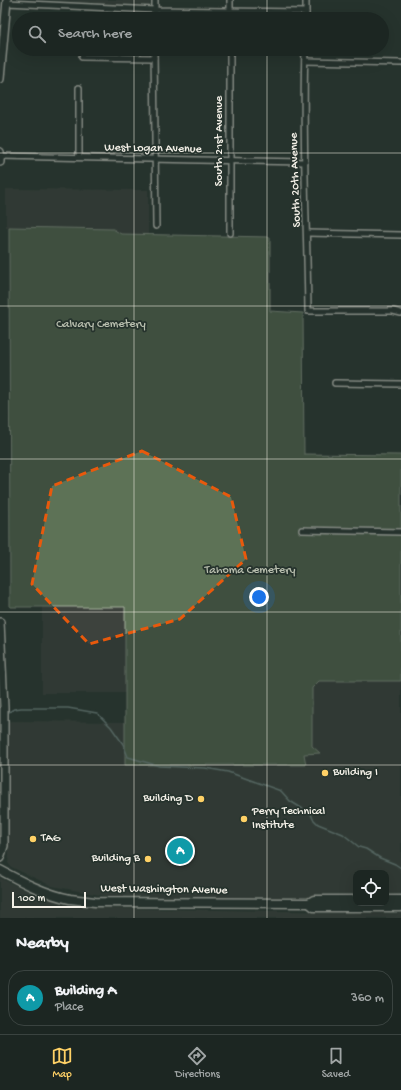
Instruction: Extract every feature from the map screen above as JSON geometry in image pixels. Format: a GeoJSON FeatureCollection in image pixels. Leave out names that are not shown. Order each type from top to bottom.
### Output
{"type":"FeatureCollection","features":[{"type":"Feature","properties":{"kind":"main road","name":"West Washington Avenue"},"geometry":{"type":"LineString","coordinates":[[0,870],[20,882],[43,891],[68,898],[95,902],[309,903],[314,906],[401,907]]}},
{"type":"Feature","properties":{"kind":"main road","name":"West Washington Avenue"},"geometry":{"type":"LineString","coordinates":[[309,903],[314,900],[353,900]]}},
{"type":"Feature","properties":{"kind":"main road"},"geometry":{"type":"LineString","coordinates":[[389,900],[401,900]]}},
{"type":"Feature","properties":{"kind":"street"},"geometry":{"type":"LineString","coordinates":[[155,0],[155,10]]}},
{"type":"Feature","properties":{"kind":"street"},"geometry":{"type":"LineString","coordinates":[[230,0],[230,12]]}},
{"type":"Feature","properties":{"kind":"street"},"geometry":{"type":"LineString","coordinates":[[0,79],[0,61],[7,1],[155,10],[306,12],[306,0]]}},
{"type":"Feature","properties":{"kind":"street","name":"South 21st Avenue"},"geometry":{"type":"LineString","coordinates":[[230,56],[230,233]]}},
{"type":"Feature","properties":{"kind":"street","name":"South 20th Avenue"},"geometry":{"type":"LineString","coordinates":[[304,56],[308,311],[393,311],[401,313]]}},
{"type":"Feature","properties":{"kind":"street"},"geometry":{"type":"LineString","coordinates":[[82,58],[154,58],[156,226]]}},
{"type":"Feature","properties":{"kind":"street"},"geometry":{"type":"LineString","coordinates":[[304,61],[401,63]]}},
{"type":"Feature","properties":{"kind":"street"},"geometry":{"type":"LineString","coordinates":[[79,88],[79,157]]}},
{"type":"Feature","properties":{"kind":"street"},"geometry":{"type":"LineString","coordinates":[[0,152],[0,162]]}},
{"type":"Feature","properties":{"kind":"street","name":"West Logan Avenue"},"geometry":{"type":"LineString","coordinates":[[0,156],[305,162]]}},
{"type":"Feature","properties":{"kind":"street"},"geometry":{"type":"LineString","coordinates":[[307,233],[401,234]]}},
{"type":"Feature","properties":{"kind":"street"},"geometry":{"type":"LineString","coordinates":[[335,383],[401,384]]}},
{"type":"Feature","properties":{"kind":"street"},"geometry":{"type":"LineString","coordinates":[[302,530],[401,532]]}},
{"type":"Feature","properties":{"kind":"street"},"geometry":{"type":"LineString","coordinates":[[0,622],[4,708],[4,846],[0,858]]}},
{"type":"Feature","properties":{"kind":"highlighted area"},"geometry":{"type":"Polygon","coordinates":[[[142,451],[231,497],[246,559],[180,619],[89,644],[32,584],[52,486],[142,451]]]}},
{"type":"Feature","properties":{"kind":"shaded area"},"geometry":{"type":"Polygon","coordinates":[[[45,0],[150,0],[150,6],[45,0]]]}},
{"type":"Feature","properties":{"kind":"shaded area"},"geometry":{"type":"Polygon","coordinates":[[[6,189],[148,190],[148,235],[121,234],[113,229],[6,227],[6,189]]]}},
{"type":"Feature","properties":{"kind":"shaded area"},"geometry":{"type":"Polygon","coordinates":[[[42,607],[126,607],[125,693],[42,693],[42,607]]]}},
{"type":"Feature","properties":{"kind":"shaded area","name":"Perry Technical Institute"},"geometry":{"type":"Polygon","coordinates":[[[319,681],[401,681],[401,898],[389,898],[389,870],[353,870],[353,898],[105,896],[52,886],[11,867],[8,863],[9,721],[125,722],[126,765],[306,765],[304,753],[319,753],[312,746],[312,688],[319,681]]]}},
{"type":"Feature","properties":{"kind":"shaded area"},"geometry":{"type":"Polygon","coordinates":[[[0,878],[23,889],[49,898],[76,905],[103,908],[401,913],[401,918],[0,918],[0,878]]]}},
{"type":"Feature","properties":{"kind":"green space","name":"Tahoma Cemetery"},"geometry":{"type":"Polygon","coordinates":[[[9,227],[113,229],[121,234],[270,237],[270,311],[303,313],[304,454],[401,455],[401,681],[319,681],[312,688],[312,746],[320,753],[304,754],[306,765],[125,765],[125,607],[10,607],[9,227]]]}},
{"type":"Feature","properties":{"kind":"waterway"},"geometry":{"type":"LineString","coordinates":[[9,712],[14,709],[21,708],[68,708],[97,713],[111,727],[123,744],[128,757],[159,766],[205,768],[228,772],[281,791],[290,801],[311,814],[313,819],[318,824],[343,834],[359,847],[366,849],[380,858],[401,868]]}},
{"type":"Feature","properties":{"kind":"place","name":"Building I"},"geometry":{"type":"Point","coordinates":[325,773]}},
{"type":"Feature","properties":{"kind":"place","name":"Building D"},"geometry":{"type":"Point","coordinates":[201,799]}},
{"type":"Feature","properties":{"kind":"place","name":"Perry Technical Institute"},"geometry":{"type":"Point","coordinates":[244,819]}},
{"type":"Feature","properties":{"kind":"place","name":"TAG"},"geometry":{"type":"Point","coordinates":[33,839]}},
{"type":"Feature","properties":{"kind":"place","name":"Building A"},"geometry":{"type":"Point","coordinates":[180,851]}},
{"type":"Feature","properties":{"kind":"place","name":"Building B"},"geometry":{"type":"Point","coordinates":[148,859]}},
{"type":"Feature","properties":{"kind":"park label","name":"Calvary Cemetery"},"geometry":{"type":"Point","coordinates":[101,325]}}]}
